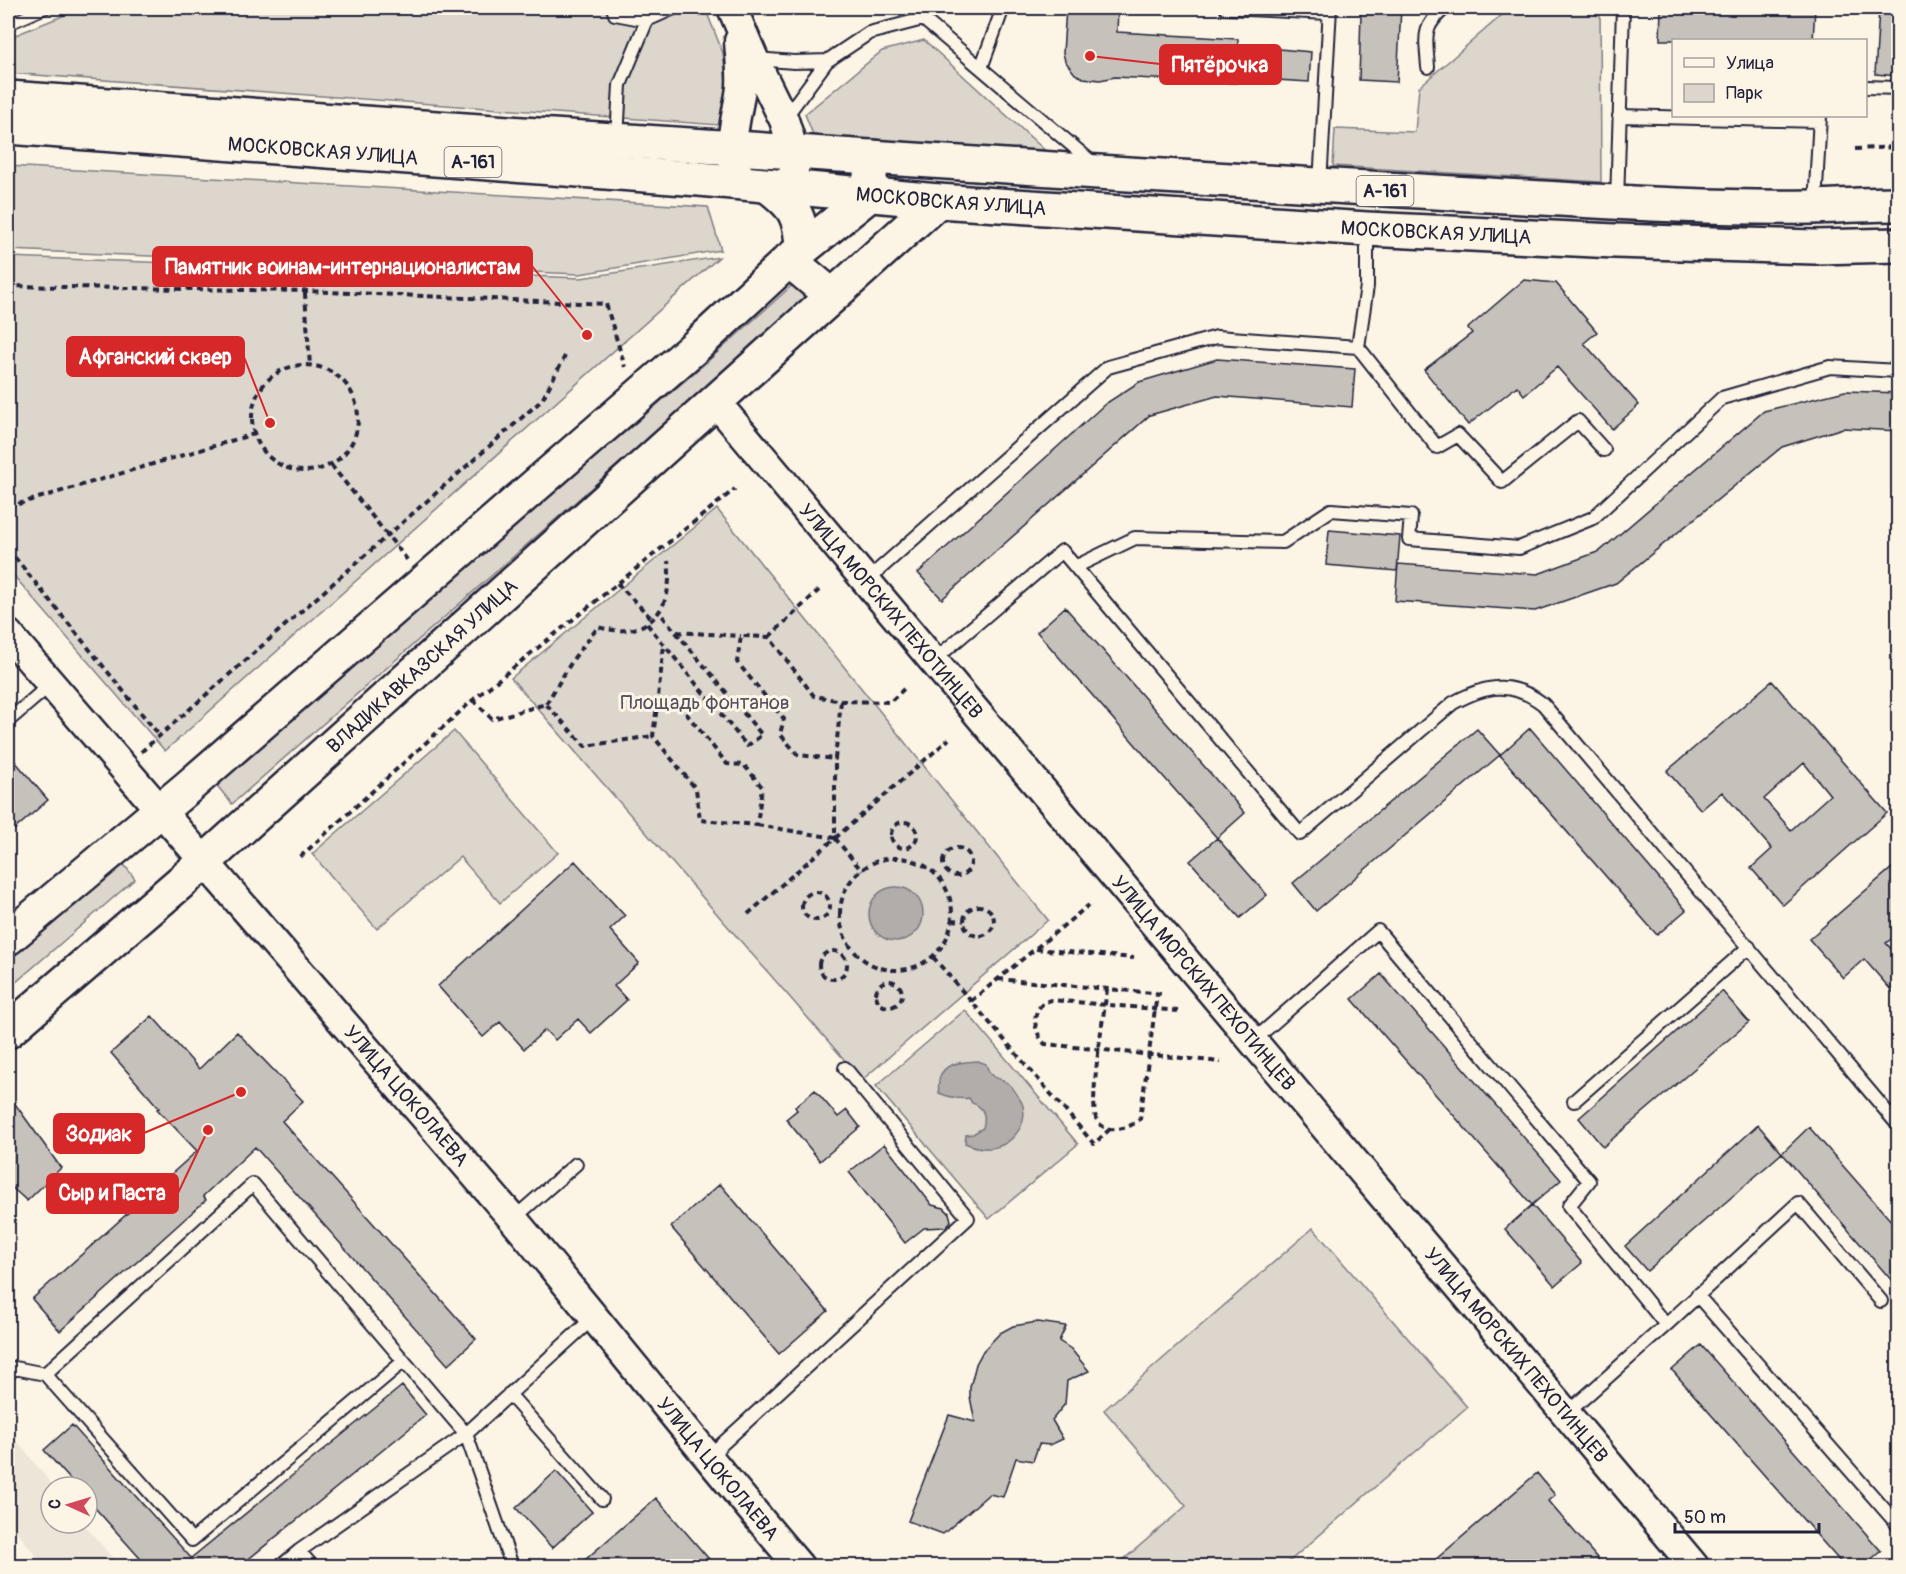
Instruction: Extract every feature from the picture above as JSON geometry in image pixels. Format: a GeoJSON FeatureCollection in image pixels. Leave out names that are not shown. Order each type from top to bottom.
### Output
{"type":"FeatureCollection","features":[{"type":"Feature","properties":{"kind":"main road","name":"МОСКОВСКАЯ УЛИЦА"},"geometry":{"type":"LineString","coordinates":[[8,98],[366,121],[617,141],[1388,191],[1617,203],[1815,207],[1899,204]]}},
{"type":"Feature","properties":{"kind":"main road","name":"МОСКОВСКАЯ УЛИЦА"},"geometry":{"type":"LineString","coordinates":[[8,127],[769,186],[868,196],[1367,229],[1639,242],[1815,247],[1899,245]]}},
{"type":"Feature","properties":{"kind":"main road"},"geometry":{"type":"LineString","coordinates":[[8,938],[160,811],[687,354],[796,255],[868,196],[872,157]]}},
{"type":"Feature","properties":{"kind":"main road"},"geometry":{"type":"LineString","coordinates":[[769,186],[793,209],[801,230],[796,255]]}},
{"type":"Feature","properties":{"kind":"main road","name":"ВЛАДИКАВКАЗСКАЯ УЛИЦА"},"geometry":{"type":"LineString","coordinates":[[8,1031],[203,863],[938,201]]}},
{"type":"Feature","properties":{"kind":"main road"},"geometry":{"type":"LineString","coordinates":[[796,255],[832,296]]}},
{"type":"Feature","properties":{"kind":"street"},"geometry":{"type":"LineString","coordinates":[[735,14],[784,120],[794,152],[769,186],[734,165],[732,148],[741,86],[735,14]]}},
{"type":"Feature","properties":{"kind":"street","name":"УЛИЦА МОРСКИХ ПЕХОТИНЦЕВ"},"geometry":{"type":"LineString","coordinates":[[715,401],[1694,1566]]}},
{"type":"Feature","properties":{"kind":"street","name":"УЛИЦА ЦОКОЛАЕВА"},"geometry":{"type":"LineString","coordinates":[[8,634],[203,863],[513,1219],[707,1458],[799,1566]]}},
{"type":"Feature","properties":{"kind":"lane"},"geometry":{"type":"LineString","coordinates":[[613,8],[615,14],[647,20],[674,8]]}},
{"type":"Feature","properties":{"kind":"lane"},"geometry":{"type":"LineString","coordinates":[[981,68],[1003,8]]}},
{"type":"Feature","properties":{"kind":"lane"},"geometry":{"type":"LineString","coordinates":[[1226,8],[1330,10],[1320,185]]}},
{"type":"Feature","properties":{"kind":"lane"},"geometry":{"type":"LineString","coordinates":[[1428,67],[1426,36],[1431,20],[1445,8]]}},
{"type":"Feature","properties":{"kind":"lane"},"geometry":{"type":"LineString","coordinates":[[1617,203],[1623,8]]}},
{"type":"Feature","properties":{"kind":"lane"},"geometry":{"type":"LineString","coordinates":[[784,120],[826,61],[869,33],[923,19],[1105,172]]}},
{"type":"Feature","properties":{"kind":"lane"},"geometry":{"type":"LineString","coordinates":[[617,141],[620,85],[647,20]]}},
{"type":"Feature","properties":{"kind":"lane"},"geometry":{"type":"LineString","coordinates":[[754,59],[794,62],[826,61]]}},
{"type":"Feature","properties":{"kind":"lane"},"geometry":{"type":"LineString","coordinates":[[1867,87],[1899,88]]}},
{"type":"Feature","properties":{"kind":"lane"},"geometry":{"type":"LineString","coordinates":[[1619,116],[1672,117]]}},
{"type":"Feature","properties":{"kind":"lane"},"geometry":{"type":"LineString","coordinates":[[1719,117],[1819,118],[1815,207]]}},
{"type":"Feature","properties":{"kind":"lane"},"geometry":{"type":"LineString","coordinates":[[1367,229],[1367,286],[1358,347],[1437,447],[1458,435],[1502,482],[1578,421],[1604,450]]}},
{"type":"Feature","properties":{"kind":"lane"},"geometry":{"type":"LineString","coordinates":[[866,581],[1108,367],[1217,337],[1358,347]]}},
{"type":"Feature","properties":{"kind":"lane"},"geometry":{"type":"LineString","coordinates":[[1075,567],[1135,538],[1283,542],[1331,510],[1411,516],[1409,539],[1519,548],[1593,518],[1722,398],[1830,368],[1899,371]]}},
{"type":"Feature","properties":{"kind":"lane"},"geometry":{"type":"LineString","coordinates":[[933,660],[1062,551],[1300,834],[1453,703],[1471,693],[1494,687],[1514,688],[1530,694],[1543,704],[1899,1125]]}},
{"type":"Feature","properties":{"kind":"lane"},"geometry":{"type":"LineString","coordinates":[[8,721],[51,684]]}},
{"type":"Feature","properties":{"kind":"lane"},"geometry":{"type":"LineString","coordinates":[[1253,1041],[1378,931],[1589,1181],[1569,1206],[1666,1324]]}},
{"type":"Feature","properties":{"kind":"lane"},"geometry":{"type":"LineString","coordinates":[[1574,1101],[1749,948]]}},
{"type":"Feature","properties":{"kind":"lane"},"geometry":{"type":"LineString","coordinates":[[707,1458],[968,1218],[845,1068]]}},
{"type":"Feature","properties":{"kind":"lane"},"geometry":{"type":"LineString","coordinates":[[513,1219],[576,1164]]}},
{"type":"Feature","properties":{"kind":"lane"},"geometry":{"type":"LineString","coordinates":[[45,1374],[253,1184],[466,1434],[512,1566]]}},
{"type":"Feature","properties":{"kind":"lane"},"geometry":{"type":"LineString","coordinates":[[1566,1414],[1798,1203],[1881,1301]]}},
{"type":"Feature","properties":{"kind":"lane"},"geometry":{"type":"LineString","coordinates":[[1697,1295],[1899,1525]]}},
{"type":"Feature","properties":{"kind":"lane"},"geometry":{"type":"LineString","coordinates":[[281,1566],[466,1434],[594,1316]]}},
{"type":"Feature","properties":{"kind":"lane"},"geometry":{"type":"LineString","coordinates":[[8,1374],[15,1368],[45,1374],[192,1540],[404,1361]]}},
{"type":"Feature","properties":{"kind":"lane"},"geometry":{"type":"LineString","coordinates":[[509,1394],[602,1499]]}},
{"type":"Feature","properties":{"kind":"lane"},"geometry":{"type":"LineString","coordinates":[[299,1551],[312,1566]]}},
{"type":"Feature","properties":{"kind":"path"},"geometry":{"type":"LineString","coordinates":[[1855,148],[1899,147]]}},
{"type":"Feature","properties":{"kind":"path"},"geometry":{"type":"LineString","coordinates":[[302,251],[310,366]]}},
{"type":"Feature","properties":{"kind":"path"},"geometry":{"type":"LineString","coordinates":[[8,286],[306,291],[606,304],[626,367]]}},
{"type":"Feature","properties":{"kind":"path"},"geometry":{"type":"LineString","coordinates":[[148,744],[542,400],[565,356]]}},
{"type":"Feature","properties":{"kind":"path"},"geometry":{"type":"LineString","coordinates":[[318,366],[339,377],[355,399],[358,425],[350,448],[331,465],[304,472],[283,467],[268,457],[254,434],[252,413],[257,395],[269,379],[288,367],[318,366]]}},
{"type":"Feature","properties":{"kind":"path"},"geometry":{"type":"LineString","coordinates":[[8,507],[254,434]]}},
{"type":"Feature","properties":{"kind":"path"},"geometry":{"type":"LineString","coordinates":[[331,465],[412,567]]}},
{"type":"Feature","properties":{"kind":"path"},"geometry":{"type":"LineString","coordinates":[[300,857],[473,700],[735,489]]}},
{"type":"Feature","properties":{"kind":"path"},"geometry":{"type":"LineString","coordinates":[[8,549],[159,735]]}},
{"type":"Feature","properties":{"kind":"path"},"geometry":{"type":"LineString","coordinates":[[473,700],[492,719],[546,704],[574,658],[598,627],[617,631],[631,630],[653,620],[668,590],[668,561]]}},
{"type":"Feature","properties":{"kind":"path"},"geometry":{"type":"LineString","coordinates":[[617,583],[653,620]]}},
{"type":"Feature","properties":{"kind":"path"},"geometry":{"type":"LineString","coordinates":[[677,632],[769,638],[819,590]]}},
{"type":"Feature","properties":{"kind":"path"},"geometry":{"type":"LineString","coordinates":[[647,624],[747,746],[762,735],[659,612]]}},
{"type":"Feature","properties":{"kind":"path"},"geometry":{"type":"LineString","coordinates":[[741,636],[737,662],[784,719],[780,734],[798,755],[835,759]]}},
{"type":"Feature","properties":{"kind":"path"},"geometry":{"type":"LineString","coordinates":[[769,638],[814,696],[841,701],[890,702],[906,687]]}},
{"type":"Feature","properties":{"kind":"path"},"geometry":{"type":"LineString","coordinates":[[664,645],[653,736],[696,789],[700,820],[757,825],[835,838]]}},
{"type":"Feature","properties":{"kind":"path"},"geometry":{"type":"LineString","coordinates":[[841,701],[835,759],[835,838],[862,871]]}},
{"type":"Feature","properties":{"kind":"path"},"geometry":{"type":"LineString","coordinates":[[546,704],[585,746],[653,736]]}},
{"type":"Feature","properties":{"kind":"path"},"geometry":{"type":"LineString","coordinates":[[657,706],[681,707],[727,764],[744,765],[762,787],[757,825]]}},
{"type":"Feature","properties":{"kind":"path"},"geometry":{"type":"LineString","coordinates":[[748,914],[949,739]]}},
{"type":"Feature","properties":{"kind":"path"},"geometry":{"type":"LineString","coordinates":[[905,822],[914,827],[917,835],[913,844],[902,848],[896,845],[891,835],[896,824],[905,822]]}},
{"type":"Feature","properties":{"kind":"path"},"geometry":{"type":"LineString","coordinates":[[900,858],[902,848]]}},
{"type":"Feature","properties":{"kind":"path"},"geometry":{"type":"LineString","coordinates":[[959,849],[968,854],[971,863],[963,875],[953,876],[946,870],[943,863],[949,851],[959,849]]}},
{"type":"Feature","properties":{"kind":"path"},"geometry":{"type":"LineString","coordinates":[[900,858],[920,863],[937,876],[951,902],[952,920],[949,935],[933,957],[916,967],[899,971],[880,968],[863,960],[849,945],[841,925],[841,908],[845,892],[854,878],[867,866],[900,858]]}},
{"type":"Feature","properties":{"kind":"path"},"geometry":{"type":"LineString","coordinates":[[937,876],[946,870]]}},
{"type":"Feature","properties":{"kind":"path"},"geometry":{"type":"LineString","coordinates":[[817,893],[827,898],[829,907],[825,916],[814,920],[807,917],[802,907],[805,897],[817,893]]}},
{"type":"Feature","properties":{"kind":"path"},"geometry":{"type":"LineString","coordinates":[[971,1001],[1089,905]]}},
{"type":"Feature","properties":{"kind":"path"},"geometry":{"type":"LineString","coordinates":[[981,906],[991,912],[994,921],[989,931],[977,935],[970,932],[964,921],[968,910],[981,906]]}},
{"type":"Feature","properties":{"kind":"path"},"geometry":{"type":"LineString","coordinates":[[829,907],[841,908]]}},
{"type":"Feature","properties":{"kind":"path"},"geometry":{"type":"LineString","coordinates":[[952,920],[964,921]]}},
{"type":"Feature","properties":{"kind":"path"},"geometry":{"type":"LineString","coordinates":[[845,956],[853,948]]}},
{"type":"Feature","properties":{"kind":"path"},"geometry":{"type":"LineString","coordinates":[[1035,948],[1134,958]]}},
{"type":"Feature","properties":{"kind":"path"},"geometry":{"type":"LineString","coordinates":[[834,951],[845,956],[848,966],[843,976],[831,980],[823,976],[819,966],[825,954],[834,951]]}},
{"type":"Feature","properties":{"kind":"path"},"geometry":{"type":"LineString","coordinates":[[933,957],[1094,1144],[1111,1129]]}},
{"type":"Feature","properties":{"kind":"path"},"geometry":{"type":"LineString","coordinates":[[891,970],[891,981]]}},
{"type":"Feature","properties":{"kind":"path"},"geometry":{"type":"LineString","coordinates":[[998,979],[1164,994]]}},
{"type":"Feature","properties":{"kind":"path"},"geometry":{"type":"LineString","coordinates":[[891,981],[900,986],[902,994],[898,1003],[887,1007],[881,1004],[876,994],[881,983],[891,981]]}},
{"type":"Feature","properties":{"kind":"path"},"geometry":{"type":"LineString","coordinates":[[1107,989],[1094,1098],[1096,1118],[1100,1125],[1111,1129],[1129,1126],[1140,1119],[1157,994]]}},
{"type":"Feature","properties":{"kind":"path"},"geometry":{"type":"LineString","coordinates":[[1178,1011],[1051,1000],[1045,1002],[1036,1012],[1035,1025],[1038,1037],[1046,1044],[1221,1062]]}},
{"type":"Feature","properties":{"kind":"shaded area"},"geometry":{"type":"Polygon","coordinates":[[[896,887],[906,889],[915,895],[921,904],[923,914],[921,924],[915,933],[906,939],[896,941],[886,939],[877,933],[871,924],[869,914],[871,904],[877,895],[886,889],[896,887]]]}},
{"type":"Feature","properties":{"kind":"shaded area"},"geometry":{"type":"Polygon","coordinates":[[[978,1061],[986,1064],[992,1076],[1011,1086],[1023,1106],[1023,1121],[1016,1134],[997,1147],[982,1148],[965,1143],[966,1135],[983,1128],[982,1110],[969,1098],[954,1098],[939,1093],[940,1076],[948,1066],[978,1061]]]}},
{"type":"Feature","properties":{"kind":"shaded area"},"geometry":{"type":"Polygon","coordinates":[[[8,1430],[44,1475],[39,1475],[39,1535],[93,1535],[119,1566],[44,1566],[8,1521],[8,1430]]]}},
{"type":"Feature","properties":{"kind":"green space"},"geometry":{"type":"Polygon","coordinates":[[[82,8],[705,8],[723,53],[727,90],[720,125],[8,73],[8,38],[82,8]]]}},
{"type":"Feature","properties":{"kind":"green space"},"geometry":{"type":"Polygon","coordinates":[[[1510,8],[1600,8],[1601,182],[1333,166],[1335,129],[1415,132],[1419,87],[1510,8]]]}},
{"type":"Feature","properties":{"kind":"green space"},"geometry":{"type":"Polygon","coordinates":[[[924,40],[1050,155],[815,140],[805,114],[882,51],[924,40]]]}},
{"type":"Feature","properties":{"kind":"green space"},"geometry":{"type":"Polygon","coordinates":[[[8,166],[708,207],[721,250],[580,274],[8,250],[8,166]]]}},
{"type":"Feature","properties":{"kind":"green space"},"geometry":{"type":"Polygon","coordinates":[[[8,257],[581,278],[719,257],[165,751],[8,569],[8,257]]]}},
{"type":"Feature","properties":{"kind":"green space"},"geometry":{"type":"Polygon","coordinates":[[[799,279],[813,293],[232,804],[215,783],[708,361],[799,279]]]}},
{"type":"Feature","properties":{"kind":"green space","name":"Площадь фонтанов"},"geometry":{"type":"Polygon","coordinates":[[[717,509],[1048,920],[862,1080],[511,678],[717,509]]]}},
{"type":"Feature","properties":{"kind":"green space"},"geometry":{"type":"Polygon","coordinates":[[[454,731],[558,853],[500,903],[460,857],[377,929],[312,854],[454,731]]]}},
{"type":"Feature","properties":{"kind":"green space"},"geometry":{"type":"Polygon","coordinates":[[[122,862],[135,879],[8,989],[8,960],[122,862]]]}},
{"type":"Feature","properties":{"kind":"green space"},"geometry":{"type":"Polygon","coordinates":[[[965,1010],[1078,1144],[989,1219],[876,1086],[965,1010]]]}},
{"type":"Feature","properties":{"kind":"green space"},"geometry":{"type":"Polygon","coordinates":[[[1313,1228],[1467,1407],[1284,1566],[1116,1566],[1186,1506],[1104,1410],[1313,1228]]]}},
{"type":"Feature","properties":{"kind":"building"},"geometry":{"type":"Polygon","coordinates":[[[1066,8],[1118,8],[1117,32],[1238,39],[1236,83],[1115,77],[1100,80],[1083,78],[1075,74],[1065,61],[1063,53],[1066,8]]]}},
{"type":"Feature","properties":{"kind":"building"},"geometry":{"type":"Polygon","coordinates":[[[1369,8],[1401,8],[1397,82],[1359,80],[1361,12],[1367,12],[1369,8]]]}},
{"type":"Feature","properties":{"kind":"building"},"geometry":{"type":"Polygon","coordinates":[[[1661,8],[1815,8],[1813,39],[1660,40],[1661,8]]]}},
{"type":"Feature","properties":{"kind":"building"},"geometry":{"type":"Polygon","coordinates":[[[1879,9],[1899,11],[1899,76],[1875,74],[1879,9]]]}},
{"type":"Feature","properties":{"kind":"building"},"geometry":{"type":"Polygon","coordinates":[[[1279,49],[1311,52],[1309,82],[1277,80],[1279,49]]]}},
{"type":"Feature","properties":{"kind":"building"},"geometry":{"type":"Polygon","coordinates":[[[1524,280],[1556,283],[1597,332],[1584,343],[1639,405],[1612,429],[1557,367],[1524,395],[1517,386],[1468,425],[1424,370],[1472,333],[1468,328],[1524,280]]]}},
{"type":"Feature","properties":{"kind":"building"},"geometry":{"type":"Polygon","coordinates":[[[1217,359],[1355,369],[1352,407],[1217,396],[1150,415],[942,599],[918,573],[1105,404],[1139,382],[1217,359]]]}},
{"type":"Feature","properties":{"kind":"building"},"geometry":{"type":"Polygon","coordinates":[[[1845,391],[1899,393],[1899,431],[1843,428],[1782,447],[1616,583],[1535,611],[1395,601],[1398,564],[1538,574],[1600,551],[1764,411],[1845,391]]]}},
{"type":"Feature","properties":{"kind":"building"},"geometry":{"type":"Polygon","coordinates":[[[1329,530],[1400,536],[1397,571],[1326,565],[1329,530]]]}},
{"type":"Feature","properties":{"kind":"building"},"geometry":{"type":"Polygon","coordinates":[[[1065,607],[1245,813],[1217,838],[1037,632],[1065,607]]]}},
{"type":"Feature","properties":{"kind":"building"},"geometry":{"type":"Polygon","coordinates":[[[1772,681],[1887,813],[1783,905],[1751,868],[1772,849],[1722,792],[1701,810],[1667,771],[1772,681]],[[1804,763],[1764,799],[1791,830],[1830,795],[1804,763]]]}},
{"type":"Feature","properties":{"kind":"building"},"geometry":{"type":"Polygon","coordinates":[[[1530,728],[1686,910],[1657,935],[1500,755],[1530,728]]]}},
{"type":"Feature","properties":{"kind":"building"},"geometry":{"type":"Polygon","coordinates":[[[1477,729],[1500,755],[1316,911],[1293,883],[1477,729]]]}},
{"type":"Feature","properties":{"kind":"building"},"geometry":{"type":"Polygon","coordinates":[[[8,753],[48,800],[8,835],[8,753]]]}},
{"type":"Feature","properties":{"kind":"building"},"geometry":{"type":"Polygon","coordinates":[[[1217,838],[1267,895],[1240,918],[1190,861],[1217,838]]]}},
{"type":"Feature","properties":{"kind":"building"},"geometry":{"type":"Polygon","coordinates":[[[575,861],[625,916],[610,930],[639,963],[614,986],[627,1000],[591,1033],[578,1019],[555,1040],[545,1030],[524,1049],[500,1022],[483,1037],[438,986],[575,861]]]}},
{"type":"Feature","properties":{"kind":"building"},"geometry":{"type":"Polygon","coordinates":[[[1899,862],[1899,933],[1886,943],[1899,958],[1899,999],[1864,959],[1843,978],[1809,939],[1899,862]]]}},
{"type":"Feature","properties":{"kind":"building"},"geometry":{"type":"Polygon","coordinates":[[[1381,974],[1561,1180],[1532,1205],[1352,999],[1381,974]]]}},
{"type":"Feature","properties":{"kind":"building"},"geometry":{"type":"Polygon","coordinates":[[[1722,991],[1749,1022],[1603,1147],[1579,1118],[1722,991]]]}},
{"type":"Feature","properties":{"kind":"building"},"geometry":{"type":"Polygon","coordinates":[[[152,1016],[199,1069],[237,1032],[303,1101],[282,1121],[476,1339],[448,1365],[255,1147],[203,1196],[206,1200],[60,1331],[32,1299],[197,1151],[157,1109],[159,1108],[111,1053],[152,1016]]]}},
{"type":"Feature","properties":{"kind":"building"},"geometry":{"type":"Polygon","coordinates":[[[815,1090],[838,1117],[847,1110],[860,1127],[820,1161],[786,1119],[797,1110],[795,1107],[815,1090]]]}},
{"type":"Feature","properties":{"kind":"building"},"geometry":{"type":"Polygon","coordinates":[[[8,1094],[61,1168],[27,1201],[8,1184],[8,1094]]]}},
{"type":"Feature","properties":{"kind":"building"},"geometry":{"type":"Polygon","coordinates":[[[1758,1125],[1782,1153],[1647,1271],[1625,1246],[1758,1125]]]}},
{"type":"Feature","properties":{"kind":"building"},"geometry":{"type":"Polygon","coordinates":[[[1809,1127],[1899,1230],[1899,1289],[1782,1153],[1809,1127]]]}},
{"type":"Feature","properties":{"kind":"building"},"geometry":{"type":"Polygon","coordinates":[[[884,1144],[932,1205],[944,1208],[949,1213],[951,1221],[946,1227],[924,1228],[905,1243],[849,1172],[884,1144]]]}},
{"type":"Feature","properties":{"kind":"building"},"geometry":{"type":"Polygon","coordinates":[[[720,1184],[828,1311],[779,1354],[671,1227],[720,1184]]]}},
{"type":"Feature","properties":{"kind":"building"},"geometry":{"type":"Polygon","coordinates":[[[1532,1205],[1582,1263],[1555,1286],[1505,1229],[1532,1205]]]}},
{"type":"Feature","properties":{"kind":"building"},"geometry":{"type":"Polygon","coordinates":[[[1038,1322],[1066,1326],[1059,1341],[1071,1349],[1089,1371],[1067,1381],[1065,1404],[1052,1420],[1063,1439],[1050,1445],[1039,1444],[1033,1461],[1016,1458],[1003,1497],[989,1494],[943,1534],[908,1521],[949,1415],[975,1422],[970,1387],[976,1364],[983,1351],[1000,1333],[1013,1326],[1038,1322]]]}},
{"type":"Feature","properties":{"kind":"building"},"geometry":{"type":"Polygon","coordinates":[[[1701,1345],[1881,1551],[1863,1566],[1844,1566],[1672,1370],[1701,1345]]]}},
{"type":"Feature","properties":{"kind":"building"},"geometry":{"type":"Polygon","coordinates":[[[402,1386],[426,1415],[240,1566],[147,1566],[99,1512],[99,1475],[66,1475],[44,1450],[72,1425],[191,1558],[402,1386]]]}},
{"type":"Feature","properties":{"kind":"building"},"geometry":{"type":"Polygon","coordinates":[[[556,1471],[592,1512],[552,1548],[516,1508],[556,1471]]]}},
{"type":"Feature","properties":{"kind":"building"},"geometry":{"type":"Polygon","coordinates":[[[1537,1473],[1555,1495],[1548,1501],[1604,1566],[1428,1566],[1537,1473]]]}},
{"type":"Feature","properties":{"kind":"building"},"geometry":{"type":"Polygon","coordinates":[[[656,1498],[715,1566],[578,1566],[656,1498]]]}},
{"type":"Feature","properties":{"kind":"tram line"},"geometry":{"type":"LineString","coordinates":[[8,18],[30,8]]}},
{"type":"Feature","properties":{"kind":"tram line"},"geometry":{"type":"LineString","coordinates":[[8,31],[60,8]]}},
{"type":"Feature","properties":{"kind":"place","name":"Пятёрочка"},"geometry":{"type":"Point","coordinates":[1090,56]}},
{"type":"Feature","properties":{"kind":"place","name":"Памятник воинам-интернационалистам"},"geometry":{"type":"Point","coordinates":[587,335]}},
{"type":"Feature","properties":{"kind":"place","name":"Афганский сквер"},"geometry":{"type":"Point","coordinates":[270,423]}},
{"type":"Feature","properties":{"kind":"place","name":"Зодиак"},"geometry":{"type":"Point","coordinates":[241,1092]}},
{"type":"Feature","properties":{"kind":"place","name":"Сыр и Паста"},"geometry":{"type":"Point","coordinates":[208,1130]}}]}
